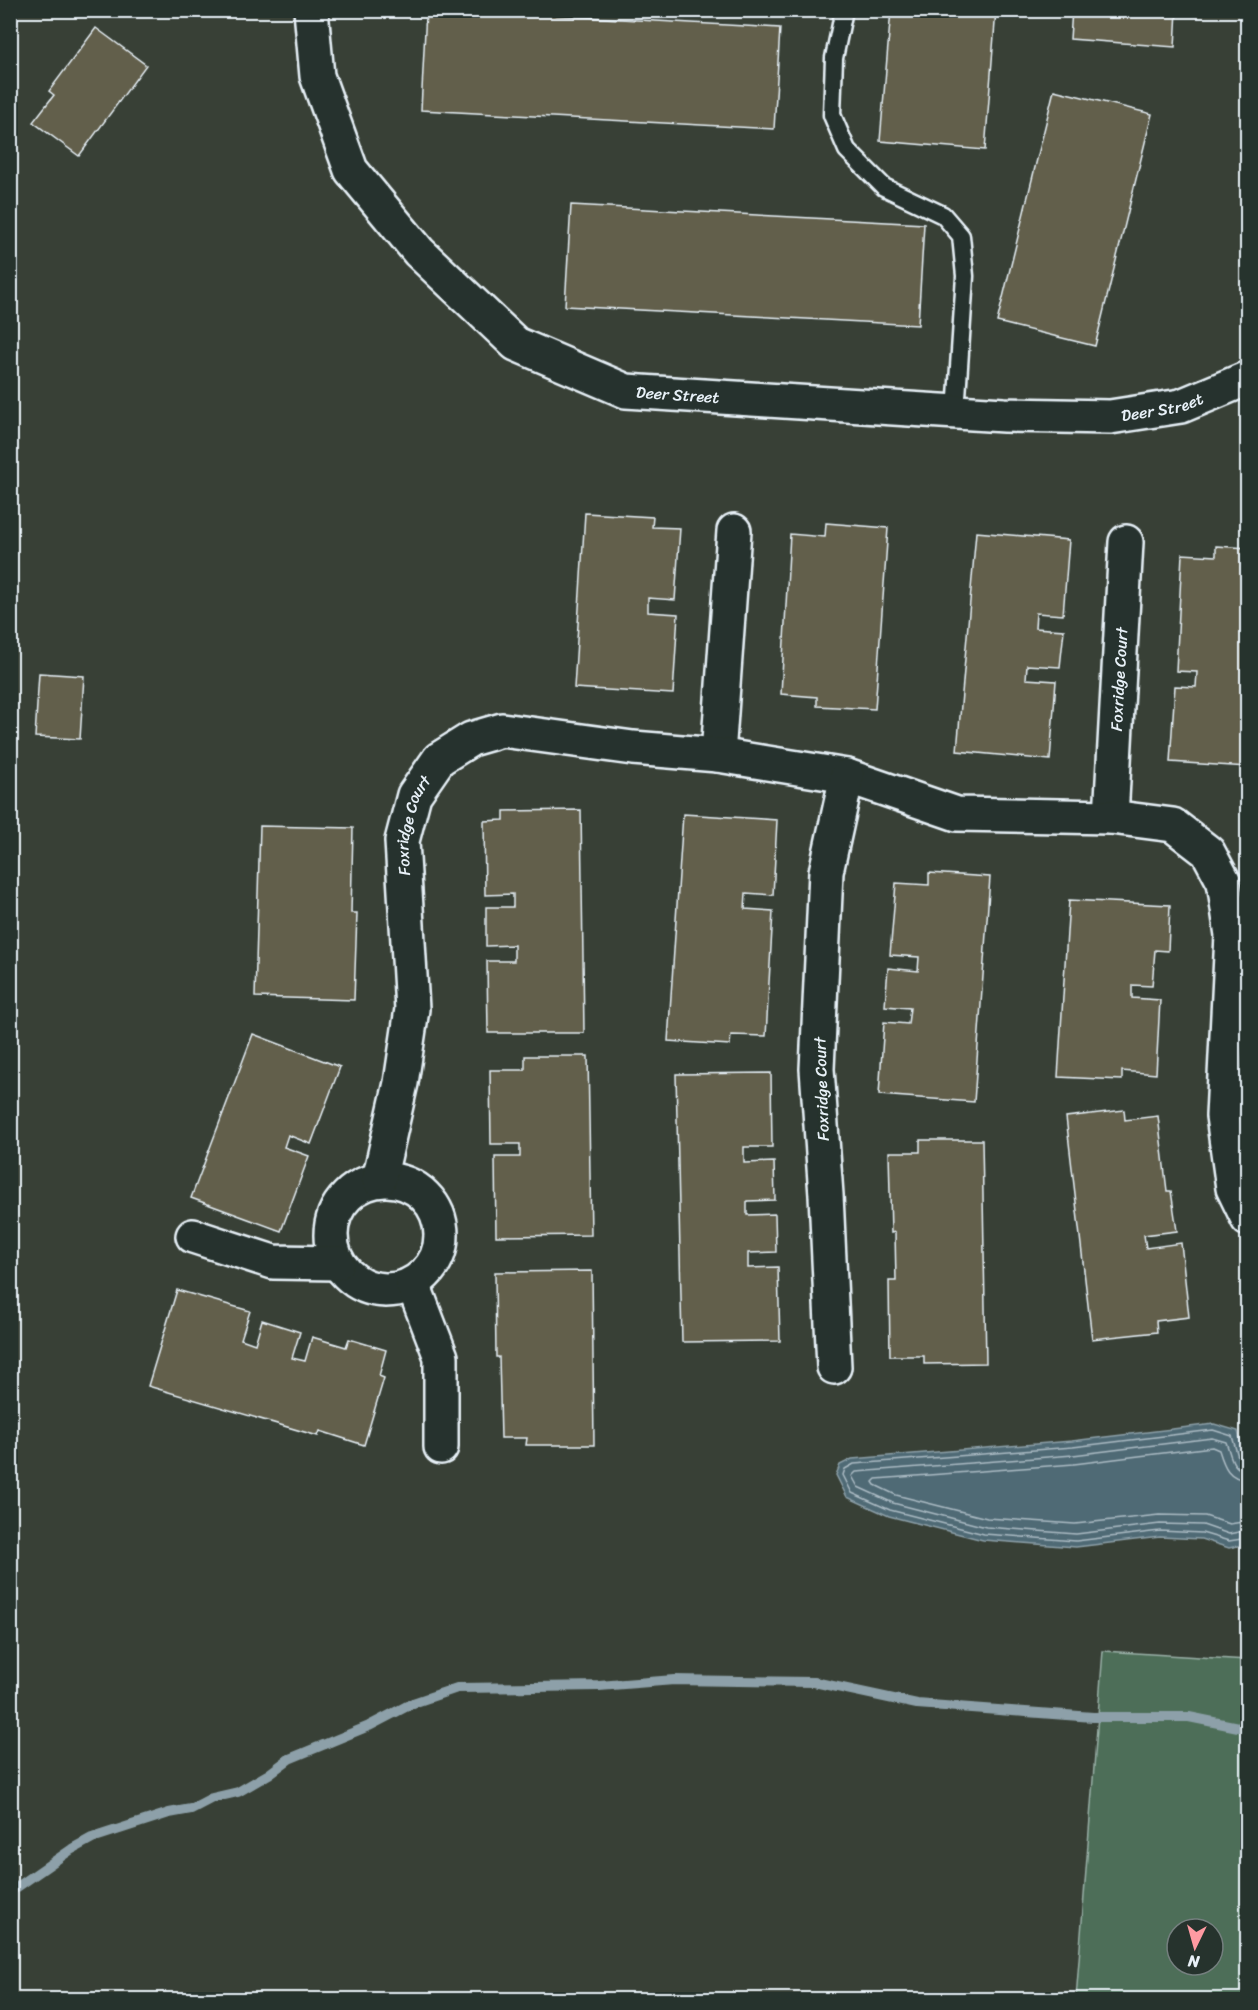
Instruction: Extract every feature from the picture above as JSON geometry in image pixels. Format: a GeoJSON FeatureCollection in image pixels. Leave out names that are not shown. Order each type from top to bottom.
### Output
{"type":"FeatureCollection","features":[{"type":"Feature","properties":{"kind":"street","name":"Deer Street"},"geometry":{"type":"LineString","coordinates":[[311,10],[317,76],[351,170],[418,252],[516,344],[626,391],[956,412],[1110,417],[1181,406],[1248,378]]}},
{"type":"Feature","properties":{"kind":"street"},"geometry":{"type":"LineString","coordinates":[[718,756],[734,531]]}},
{"type":"Feature","properties":{"kind":"street","name":"Foxridge Court"},"geometry":{"type":"LineString","coordinates":[[1111,817],[1126,542]]}},
{"type":"Feature","properties":{"kind":"street","name":"Foxridge Court"},"geometry":{"type":"LineString","coordinates":[[379,1180],[401,1083],[412,1009],[402,841],[414,795],[440,759],[471,739],[502,730],[633,748],[718,756],[847,776],[957,814],[1111,817],[1173,825],[1208,852],[1224,882],[1232,935],[1223,1116],[1233,1188],[1248,1219]]}},
{"type":"Feature","properties":{"kind":"street","name":"Foxridge Court"},"geometry":{"type":"LineString","coordinates":[[834,1367],[817,1069],[826,872],[847,776]]}},
{"type":"Feature","properties":{"kind":"street"},"geometry":{"type":"LineString","coordinates":[[379,1180],[398,1181],[416,1188],[430,1201],[439,1218],[442,1237],[438,1255],[428,1272],[413,1284],[397,1290],[379,1291],[362,1286],[348,1277],[337,1263],[331,1246],[330,1228],[336,1210],[346,1196],[362,1185],[379,1180]]}},
{"type":"Feature","properties":{"kind":"street"},"geometry":{"type":"LineString","coordinates":[[193,1236],[273,1262],[337,1263]]}},
{"type":"Feature","properties":{"kind":"street"},"geometry":{"type":"LineString","coordinates":[[413,1284],[441,1357],[441,1447]]}},
{"type":"Feature","properties":{"kind":"lane"},"geometry":{"type":"LineString","coordinates":[[844,10],[834,58],[832,115],[847,150],[885,187],[943,215],[961,236],[965,276],[956,412]]}},
{"type":"Feature","properties":{"kind":"green space"},"geometry":{"type":"Polygon","coordinates":[[[1103,1651],[1247,1660],[1247,1999],[1076,1999],[1103,1651]]]}},
{"type":"Feature","properties":{"kind":"water"},"geometry":{"type":"Polygon","coordinates":[[[1214,1424],[1238,1431],[1247,1468],[1247,1541],[1246,1544],[1229,1548],[1201,1539],[1160,1537],[1076,1547],[983,1540],[889,1516],[847,1497],[836,1475],[840,1465],[852,1459],[1072,1441],[1214,1424]]]}},
{"type":"Feature","properties":{"kind":"building"},"geometry":{"type":"Polygon","coordinates":[[[426,10],[780,28],[774,129],[421,110],[426,10]]]}},
{"type":"Feature","properties":{"kind":"building"},"geometry":{"type":"Polygon","coordinates":[[[891,10],[996,10],[985,150],[880,141],[891,10]]]}},
{"type":"Feature","properties":{"kind":"building"},"geometry":{"type":"Polygon","coordinates":[[[1072,10],[1177,10],[1175,47],[1070,39],[1072,10]]]}},
{"type":"Feature","properties":{"kind":"building"},"geometry":{"type":"Polygon","coordinates":[[[96,28],[146,65],[79,156],[33,122],[54,95],[49,91],[96,28]]]}},
{"type":"Feature","properties":{"kind":"building"},"geometry":{"type":"Polygon","coordinates":[[[1054,90],[1152,114],[1095,346],[997,322],[1054,90]]]}},
{"type":"Feature","properties":{"kind":"building"},"geometry":{"type":"Polygon","coordinates":[[[571,205],[924,224],[918,325],[565,306],[571,205]]]}},
{"type":"Feature","properties":{"kind":"building"},"geometry":{"type":"Polygon","coordinates":[[[585,513],[653,517],[652,527],[680,528],[675,600],[648,598],[648,612],[678,614],[673,694],[574,688],[585,513]]]}},
{"type":"Feature","properties":{"kind":"building"},"geometry":{"type":"Polygon","coordinates":[[[826,523],[888,528],[875,709],[817,706],[817,697],[781,694],[790,534],[825,537],[826,523]]]}},
{"type":"Feature","properties":{"kind":"building"},"geometry":{"type":"Polygon","coordinates":[[[976,532],[1069,540],[1063,615],[1036,613],[1035,628],[1064,630],[1060,667],[1027,665],[1026,679],[1056,681],[1050,760],[957,751],[976,532]]]}},
{"type":"Feature","properties":{"kind":"building"},"geometry":{"type":"Polygon","coordinates":[[[1216,546],[1248,548],[1248,767],[1170,762],[1175,686],[1196,687],[1197,672],[1176,671],[1182,554],[1216,556],[1216,546]]]}},
{"type":"Feature","properties":{"kind":"building"},"geometry":{"type":"Polygon","coordinates":[[[39,673],[84,676],[80,739],[35,737],[39,673]]]}},
{"type":"Feature","properties":{"kind":"building"},"geometry":{"type":"Polygon","coordinates":[[[581,810],[584,1033],[488,1033],[487,961],[514,961],[514,945],[486,946],[486,907],[513,907],[513,894],[485,895],[484,821],[504,820],[504,811],[581,810]]]}},
{"type":"Feature","properties":{"kind":"building"},"geometry":{"type":"Polygon","coordinates":[[[683,814],[777,820],[773,895],[746,893],[745,909],[773,911],[766,1036],[731,1035],[730,1045],[668,1041],[683,814]]]}},
{"type":"Feature","properties":{"kind":"building"},"geometry":{"type":"Polygon","coordinates":[[[260,826],[353,828],[351,913],[357,913],[354,1000],[255,997],[260,826]]]}},
{"type":"Feature","properties":{"kind":"building"},"geometry":{"type":"Polygon","coordinates":[[[929,873],[990,877],[974,1102],[879,1095],[884,1022],[908,1024],[910,1008],[885,1006],[888,968],[918,971],[919,957],[890,955],[896,883],[929,885],[929,873]]]}},
{"type":"Feature","properties":{"kind":"building"},"geometry":{"type":"Polygon","coordinates":[[[1069,900],[1170,905],[1168,951],[1155,950],[1152,986],[1132,985],[1132,998],[1160,1000],[1156,1074],[1122,1071],[1122,1080],[1058,1077],[1069,900]]]}},
{"type":"Feature","properties":{"kind":"building"},"geometry":{"type":"Polygon","coordinates":[[[253,1034],[340,1067],[311,1144],[288,1135],[284,1147],[309,1156],[281,1231],[191,1198],[253,1034]]]}},
{"type":"Feature","properties":{"kind":"building"},"geometry":{"type":"Polygon","coordinates":[[[525,1056],[588,1056],[591,1235],[496,1236],[495,1157],[520,1157],[520,1144],[491,1144],[490,1070],[525,1070],[525,1056]]]}},
{"type":"Feature","properties":{"kind":"building"},"geometry":{"type":"Polygon","coordinates":[[[771,1073],[772,1147],[744,1147],[744,1163],[774,1162],[775,1200],[747,1201],[747,1215],[775,1214],[776,1252],[748,1253],[748,1268],[778,1267],[780,1341],[682,1342],[676,1074],[771,1073]]]}},
{"type":"Feature","properties":{"kind":"building"},"geometry":{"type":"Polygon","coordinates":[[[1124,1110],[1125,1120],[1158,1116],[1167,1191],[1171,1191],[1177,1231],[1144,1235],[1146,1248],[1181,1243],[1189,1317],[1156,1321],[1157,1332],[1092,1339],[1066,1117],[1124,1110]]]}},
{"type":"Feature","properties":{"kind":"building"},"geometry":{"type":"Polygon","coordinates":[[[920,1140],[982,1140],[986,1363],[924,1364],[924,1356],[890,1356],[889,1281],[896,1281],[895,1232],[891,1233],[889,1152],[920,1152],[920,1140]]]}},
{"type":"Feature","properties":{"kind":"building"},"geometry":{"type":"Polygon","coordinates":[[[592,1271],[594,1445],[526,1445],[527,1438],[501,1438],[499,1357],[496,1357],[495,1272],[592,1271]]]}},
{"type":"Feature","properties":{"kind":"building"},"geometry":{"type":"Polygon","coordinates":[[[177,1290],[250,1311],[241,1339],[255,1344],[262,1320],[300,1332],[292,1358],[305,1361],[312,1337],[346,1347],[349,1339],[386,1350],[379,1376],[384,1378],[364,1445],[320,1431],[318,1436],[148,1386],[177,1290]]]}},
{"type":"Feature","properties":{"kind":"waterway"},"geometry":{"type":"LineString","coordinates":[[10,1892],[72,1849],[92,1838],[169,1813],[191,1809],[212,1798],[238,1792],[289,1759],[369,1726],[413,1703],[457,1688],[599,1686],[674,1680],[814,1682],[917,1704],[1093,1717],[1189,1717],[1248,1729]]}}]}
